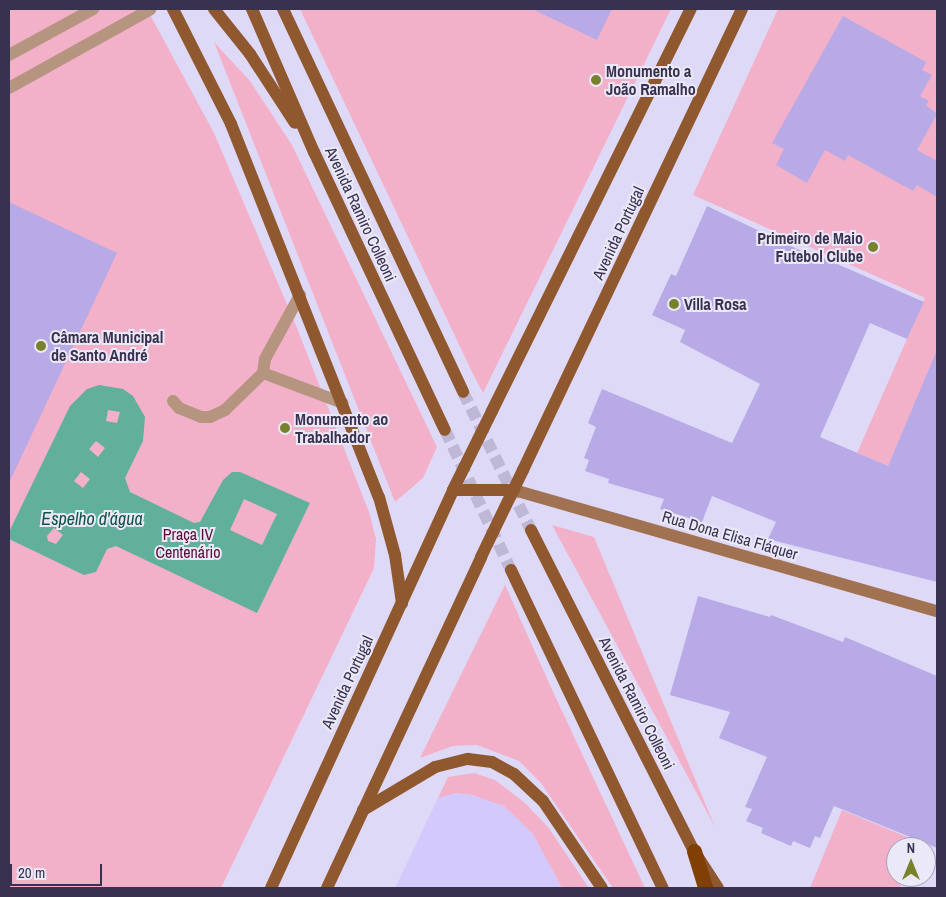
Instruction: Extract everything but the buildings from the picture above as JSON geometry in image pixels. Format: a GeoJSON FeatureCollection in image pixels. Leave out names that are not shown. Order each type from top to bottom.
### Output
{"type":"FeatureCollection","features":[{"type":"Feature","properties":{"kind":"highway"},"geometry":{"type":"LineString","coordinates":[[694,851],[705,888]]}},
{"type":"Feature","properties":{"kind":"main road"},"geometry":{"type":"LineString","coordinates":[[173,9],[231,124],[384,509],[402,603]]}},
{"type":"Feature","properties":{"kind":"main road"},"geometry":{"type":"LineString","coordinates":[[214,9],[250,54],[314,152]]}},
{"type":"Feature","properties":{"kind":"main road","name":"Avenida Ramiro Colleoni"},"geometry":{"type":"LineString","coordinates":[[252,9],[314,152],[446,430]]}},
{"type":"Feature","properties":{"kind":"main road","name":"Avenida Ramiro Colleoni"},"geometry":{"type":"LineString","coordinates":[[283,9],[463,392]]}},
{"type":"Feature","properties":{"kind":"main road","name":"Avenida Portugal"},"geometry":{"type":"LineString","coordinates":[[265,888],[273,883],[452,492],[691,9]]}},
{"type":"Feature","properties":{"kind":"main road","name":"Avenida Portugal"},"geometry":{"type":"LineString","coordinates":[[363,810],[742,9]]}},
{"type":"Feature","properties":{"kind":"main road"},"geometry":{"type":"LineString","coordinates":[[452,492],[514,490]]}},
{"type":"Feature","properties":{"kind":"main road","name":"Avenida Ramiro Colleoni"},"geometry":{"type":"LineString","coordinates":[[531,530],[694,851],[718,888]]}},
{"type":"Feature","properties":{"kind":"main road"},"geometry":{"type":"LineString","coordinates":[[512,570],[663,888]]}},
{"type":"Feature","properties":{"kind":"main road"},"geometry":{"type":"LineString","coordinates":[[327,888],[363,810],[435,767],[468,759],[492,762],[514,774],[543,801],[602,888]]}},
{"type":"Feature","properties":{"kind":"street"},"geometry":{"type":"LineString","coordinates":[[9,55],[93,9]]}},
{"type":"Feature","properties":{"kind":"street"},"geometry":{"type":"LineString","coordinates":[[9,88],[151,9]]}},
{"type":"Feature","properties":{"kind":"street"},"geometry":{"type":"LineString","coordinates":[[173,401],[178,408],[194,415],[218,414],[263,373],[265,359],[300,295]]}},
{"type":"Feature","properties":{"kind":"street"},"geometry":{"type":"LineString","coordinates":[[263,373],[343,403]]}},
{"type":"Feature","properties":{"kind":"street","name":"Rua Dona Elisa Fláquer"},"geometry":{"type":"LineString","coordinates":[[514,490],[937,611]]}},
{"type":"Feature","properties":{"kind":"shaded area"},"geometry":{"type":"Polygon","coordinates":[[[456,793],[485,797],[507,808],[533,834],[562,888],[395,888],[438,798],[456,793]]]}},
{"type":"Feature","properties":{"kind":"green space","name":"Praça IV Centenário"},"geometry":{"type":"Polygon","coordinates":[[[9,9],[147,9],[214,133],[295,323],[369,512],[376,539],[374,568],[221,888],[9,888],[9,9]]]}},
{"type":"Feature","properties":{"kind":"green space"},"geometry":{"type":"Polygon","coordinates":[[[300,9],[671,9],[483,393],[472,372],[300,9]]]}},
{"type":"Feature","properties":{"kind":"green space","name":"Primeiro de Maio Futebol Clube"},"geometry":{"type":"Polygon","coordinates":[[[778,9],[937,9],[937,429],[909,417],[888,466],[857,453],[925,298],[693,195],[778,9]]]}},
{"type":"Feature","properties":{"kind":"green space"},"geometry":{"type":"Polygon","coordinates":[[[214,42],[250,81],[292,145],[437,447],[423,478],[395,502],[214,42]]]}},
{"type":"Feature","properties":{"kind":"green space"},"geometry":{"type":"Polygon","coordinates":[[[552,525],[594,537],[715,827],[591,597],[552,525]]]}},
{"type":"Feature","properties":{"kind":"green space"},"geometry":{"type":"Polygon","coordinates":[[[505,585],[645,888],[613,888],[541,783],[519,761],[477,745],[453,746],[420,758],[505,585]]]}},
{"type":"Feature","properties":{"kind":"green space"},"geometry":{"type":"Polygon","coordinates":[[[474,773],[495,780],[525,803],[548,827],[589,888],[562,888],[533,834],[504,806],[472,795],[456,793],[438,798],[448,777],[474,773]]]}},
{"type":"Feature","properties":{"kind":"green space"},"geometry":{"type":"Polygon","coordinates":[[[842,810],[907,837],[886,837],[886,887],[900,888],[810,888],[842,810]]]}},
{"type":"Feature","properties":{"kind":"water","name":"Espelho d'água"},"geometry":{"type":"Polygon","coordinates":[[[99,385],[123,389],[133,396],[145,417],[143,441],[125,478],[130,492],[194,523],[200,522],[223,480],[232,472],[240,472],[310,503],[257,613],[116,546],[107,549],[96,572],[84,575],[9,539],[9,532],[70,406],[87,389],[99,385]],[[108,410],[106,421],[117,423],[120,412],[108,410]],[[96,441],[89,449],[98,457],[105,448],[96,441]],[[81,472],[74,481],[83,488],[90,479],[81,472]],[[244,499],[230,530],[262,545],[277,514],[244,499]],[[54,528],[47,536],[48,541],[56,544],[63,535],[54,528]]]}},
{"type":"Feature","properties":{"kind":"tunnel"},"geometry":{"type":"LineString","coordinates":[[463,392],[531,530]]}},
{"type":"Feature","properties":{"kind":"tunnel"},"geometry":{"type":"LineString","coordinates":[[445,430],[511,570]]}},
{"type":"Feature","properties":{"kind":"place","name":"Monumento a João Ramalho"},"geometry":{"type":"Point","coordinates":[596,80]}},
{"type":"Feature","properties":{"kind":"place","name":"Primeiro de Maio Futebol Clube"},"geometry":{"type":"Point","coordinates":[873,247]}},
{"type":"Feature","properties":{"kind":"place","name":"Villa Rosa"},"geometry":{"type":"Point","coordinates":[674,304]}},
{"type":"Feature","properties":{"kind":"place","name":"Câmara Municipal de Santo André"},"geometry":{"type":"Point","coordinates":[41,346]}},
{"type":"Feature","properties":{"kind":"place","name":"Monumento ao Trabalhador"},"geometry":{"type":"Point","coordinates":[285,428]}}]}
